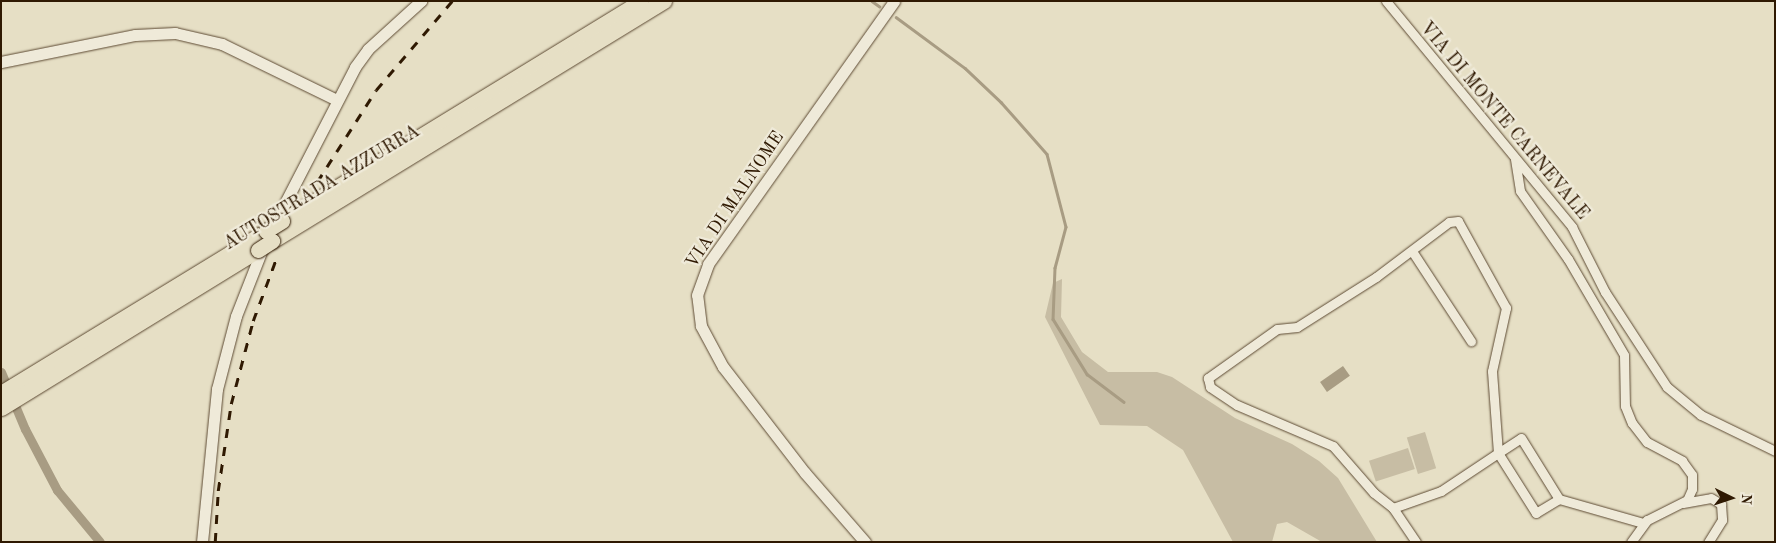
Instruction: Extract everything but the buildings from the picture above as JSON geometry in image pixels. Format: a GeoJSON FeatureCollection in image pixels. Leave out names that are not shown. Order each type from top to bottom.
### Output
{"type":"FeatureCollection","features":[{"type":"Feature","properties":{"kind":"highway","name":"AUTOSTRADA AZZURRA"},"geometry":{"type":"LineString","coordinates":[[1,393],[25,386],[258,250],[282,221],[641,1]]}},
{"type":"Feature","properties":{"kind":"highway","name":"AUTOSTRADA AZZURRA"},"geometry":{"type":"LineString","coordinates":[[1,408],[25,386],[269,236],[664,1]]}},
{"type":"Feature","properties":{"kind":"street"},"geometry":{"type":"LineString","coordinates":[[202,542],[215,404],[231,330],[267,236],[337,100],[368,49],[421,1]]}},
{"type":"Feature","properties":{"kind":"street","name":"VIA DI MALNOME"},"geometry":{"type":"LineString","coordinates":[[865,542],[805,473],[723,366],[701,326],[697,302],[700,282],[708,264],[894,1]]}},
{"type":"Feature","properties":{"kind":"street","name":"VIA DI MONTE CARNEVALE"},"geometry":{"type":"LineString","coordinates":[[1386,1],[1575,233],[1598,281],[1667,387],[1701,416],[1775,451]]}},
{"type":"Feature","properties":{"kind":"street"},"geometry":{"type":"LineString","coordinates":[[1,62],[135,35],[175,33],[222,44],[337,100]]}},
{"type":"Feature","properties":{"kind":"street"},"geometry":{"type":"LineString","coordinates":[[1515,158],[1520,191],[1568,259],[1624,355],[1625,406],[1632,423],[1644,440],[1681,459],[1689,469],[1692,487],[1682,503]]}},
{"type":"Feature","properties":{"kind":"street"},"geometry":{"type":"LineString","coordinates":[[1416,542],[1393,508],[1374,493],[1333,446],[1237,405],[1210,387],[1208,378],[1277,329],[1297,326],[1412,251],[1450,222],[1460,222],[1505,304],[1505,323],[1492,369],[1498,453],[1536,513],[1559,498]]}},
{"type":"Feature","properties":{"kind":"street"},"geometry":{"type":"LineString","coordinates":[[1412,251],[1471,340]]}},
{"type":"Feature","properties":{"kind":"street"},"geometry":{"type":"LineString","coordinates":[[1393,508],[1441,491],[1521,438],[1559,498],[1643,523]]}},
{"type":"Feature","properties":{"kind":"street"},"geometry":{"type":"LineString","coordinates":[[1631,542],[1643,523],[1682,503],[1711,498],[1721,504],[1722,520],[1708,542]]}},
{"type":"Feature","properties":{"kind":"shaded area"},"geometry":{"type":"Polygon","coordinates":[[[1062,279],[1061,317],[1082,352],[1108,372],[1157,372],[1172,377],[1235,418],[1292,444],[1319,461],[1338,478],[1377,542],[1322,542],[1287,522],[1277,524],[1272,542],[1233,542],[1183,450],[1147,426],[1100,425],[1045,317],[1053,283],[1062,279]]]}},
{"type":"Feature","properties":{"kind":"shaded area"},"geometry":{"type":"Polygon","coordinates":[[[1343,366],[1350,376],[1327,392],[1320,382],[1343,366]]]}},
{"type":"Feature","properties":{"kind":"shaded area"},"geometry":{"type":"Polygon","coordinates":[[[1425,432],[1436,468],[1418,474],[1407,438],[1425,432]]]}},
{"type":"Feature","properties":{"kind":"shaded area"},"geometry":{"type":"Polygon","coordinates":[[[1408,448],[1415,469],[1376,482],[1369,461],[1408,448]]]}},
{"type":"Feature","properties":{"kind":"waterway"},"geometry":{"type":"LineString","coordinates":[[872,1],[879,6]]}},
{"type":"Feature","properties":{"kind":"waterway"},"geometry":{"type":"LineString","coordinates":[[896,17],[965,68],[1001,102],[1047,154],[1066,227],[1055,268],[1053,319],[1087,374],[1124,402]]}},
{"type":"Feature","properties":{"kind":"waterway"},"geometry":{"type":"LineString","coordinates":[[1,372],[25,429],[57,490],[100,542]]}},
{"type":"Feature","properties":{"kind":"railway"},"geometry":{"type":"LineString","coordinates":[[317,182],[376,90],[452,1]]}},
{"type":"Feature","properties":{"kind":"railway"},"geometry":{"type":"LineString","coordinates":[[215,542],[218,491],[231,404],[253,321],[276,259]]}}]}
